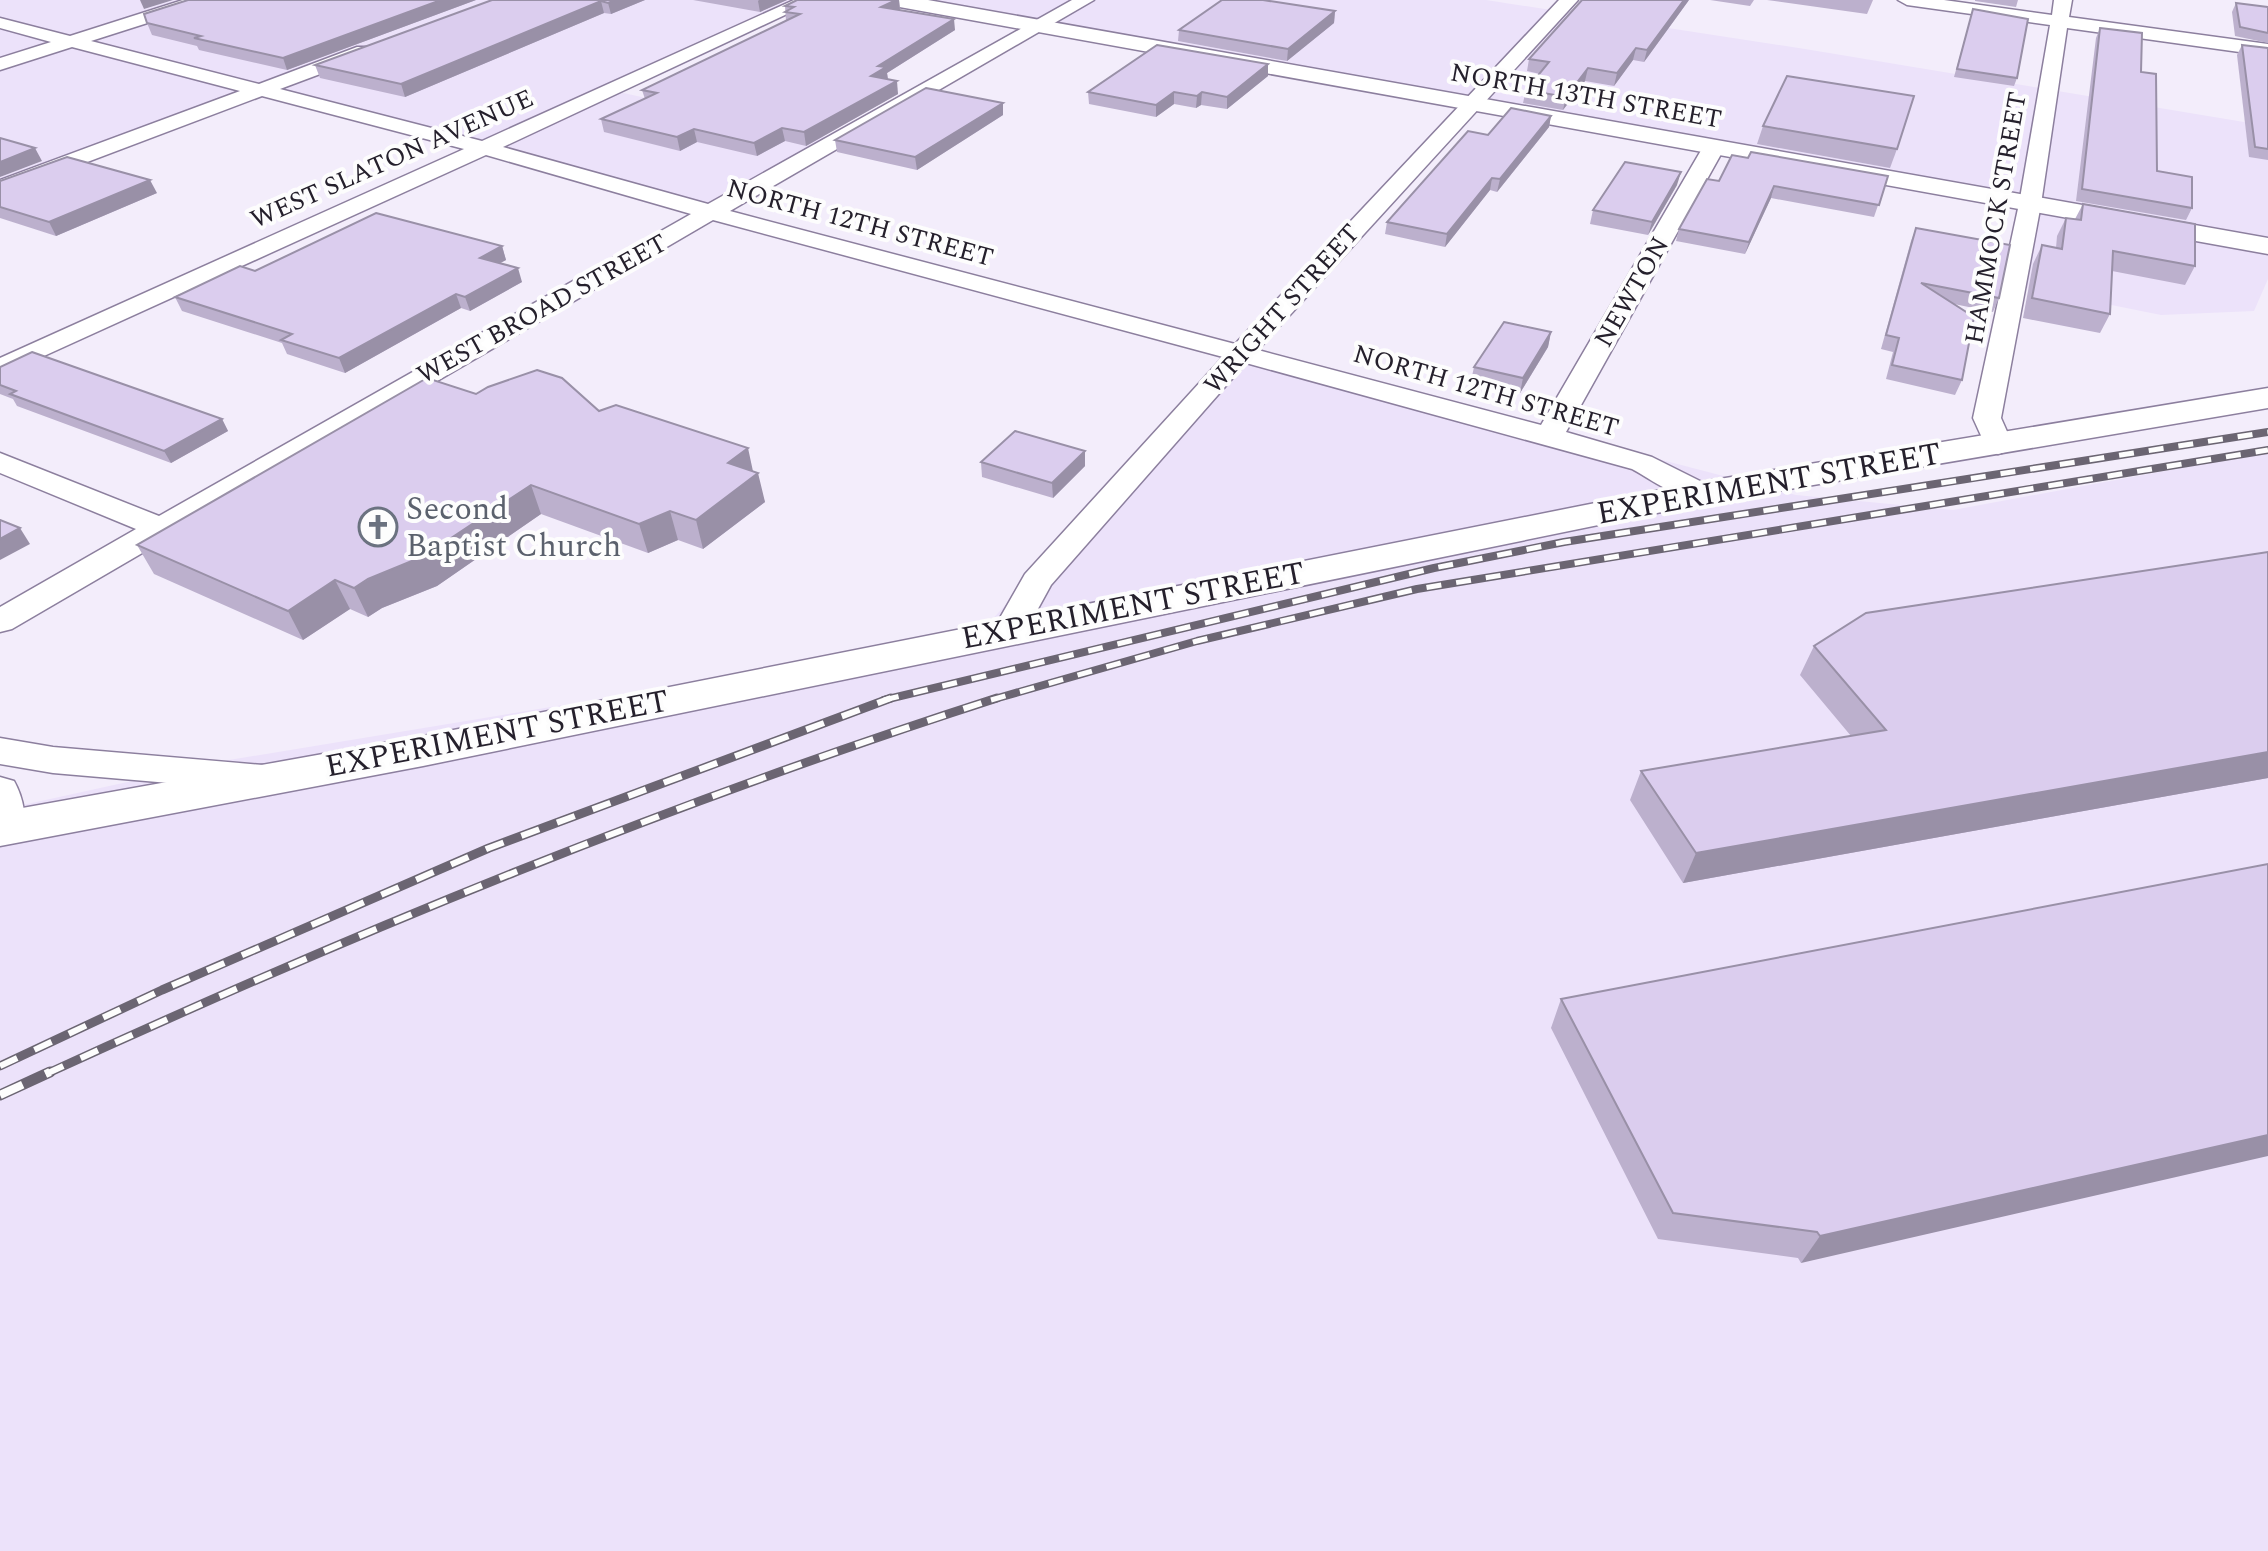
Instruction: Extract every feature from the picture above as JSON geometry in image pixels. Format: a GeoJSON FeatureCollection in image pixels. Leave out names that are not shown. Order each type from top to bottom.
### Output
{"type":"FeatureCollection","features":[{"type":"Feature","properties":{"kind":"main road","name":"NORTH 13TH STREET"},"geometry":{"type":"LineString","coordinates":[[894,0],[2268,246]]}},
{"type":"Feature","properties":{"kind":"main road","name":"EXPERIMENT STREET"},"geometry":{"type":"LineString","coordinates":[[2,816],[270,779],[423,751],[1010,630],[1701,493],[2268,398]]}},
{"type":"Feature","properties":{"kind":"street"},"geometry":{"type":"LineString","coordinates":[[0,64],[201,0]]}},
{"type":"Feature","properties":{"kind":"street","name":"WEST SLATON AVENUE"},"geometry":{"type":"LineString","coordinates":[[0,368],[808,0]]}},
{"type":"Feature","properties":{"kind":"street","name":"WEST BROAD STREET"},"geometry":{"type":"LineString","coordinates":[[0,621],[471,348],[1085,0]]}},
{"type":"Feature","properties":{"kind":"street","name":"WRIGHT STREET"},"geometry":{"type":"LineString","coordinates":[[1010,630],[1037,581],[1469,104],[1569,0]]}},
{"type":"Feature","properties":{"kind":"street"},"geometry":{"type":"LineString","coordinates":[[1907,0],[2061,10],[2268,50]]}},
{"type":"Feature","properties":{"kind":"street","name":"HAMMOCK STREET"},"geometry":{"type":"LineString","coordinates":[[1998,445],[1987,418],[2030,204],[2061,10]]}},
{"type":"Feature","properties":{"kind":"street","name":"NORTH 12TH STREET"},"geometry":{"type":"LineString","coordinates":[[0,23],[485,148],[713,213],[1549,436],[1642,463],[1701,493]]}},
{"type":"Feature","properties":{"kind":"street"},"geometry":{"type":"LineString","coordinates":[[0,188],[377,47]]}},
{"type":"Feature","properties":{"kind":"street","name":"NEWTON"},"geometry":{"type":"LineString","coordinates":[[1549,436],[1714,147]]}},
{"type":"Feature","properties":{"kind":"street"},"geometry":{"type":"LineString","coordinates":[[0,462],[161,528]]}},
{"type":"Feature","properties":{"kind":"street"},"geometry":{"type":"LineString","coordinates":[[0,751],[53,760],[270,779]]}},
{"type":"Feature","properties":{"kind":"shaded area"},"geometry":{"type":"Polygon","coordinates":[[[0,0],[801,0],[605,89],[838,140],[713,208],[247,90],[0,183],[0,0]]]}},
{"type":"Feature","properties":{"kind":"shaded area"},"geometry":{"type":"Polygon","coordinates":[[[903,0],[1486,0],[2268,126],[2268,279],[2254,311],[2161,315],[2007,284],[2016,202],[903,0]]]}},
{"type":"Feature","properties":{"kind":"shaded area"},"geometry":{"type":"Polygon","coordinates":[[[1240,350],[1796,495],[1953,510],[2268,452],[2268,1551],[0,1551],[0,810],[223,761],[976,637],[1240,350]]]}},
{"type":"Feature","properties":{"kind":"building"},"geometry":{"type":"Polygon","coordinates":[[[188,0],[441,0],[283,58],[194,38],[201,36],[147,23],[144,14],[188,0]]]}},
{"type":"Feature","properties":{"kind":"building"},"geometry":{"type":"Polygon","coordinates":[[[492,0],[615,0],[608,3],[601,1],[401,84],[315,65],[492,0]]]}},
{"type":"Feature","properties":{"kind":"building"},"geometry":{"type":"Polygon","coordinates":[[[797,0],[896,0],[881,7],[954,19],[878,66],[886,67],[871,76],[897,81],[804,132],[782,128],[754,143],[694,129],[677,137],[601,119],[657,93],[642,90],[800,14],[785,12],[794,7],[785,6],[797,0]]]}},
{"type":"Feature","properties":{"kind":"building"},"geometry":{"type":"Polygon","coordinates":[[[1222,0],[1263,0],[1335,11],[1288,49],[1179,30],[1222,0]]]}},
{"type":"Feature","properties":{"kind":"building"},"geometry":{"type":"Polygon","coordinates":[[[1582,0],[1684,0],[1647,50],[1636,48],[1617,73],[1588,68],[1566,97],[1526,90],[1549,62],[1529,59],[1582,0]]]}},
{"type":"Feature","properties":{"kind":"building"},"geometry":{"type":"Polygon","coordinates":[[[2236,3],[2268,7],[2268,33],[2240,27],[2236,3]]]}},
{"type":"Feature","properties":{"kind":"building"},"geometry":{"type":"Polygon","coordinates":[[[1973,9],[2028,19],[2017,78],[1957,69],[1973,9]]]}},
{"type":"Feature","properties":{"kind":"building"},"geometry":{"type":"Polygon","coordinates":[[[2100,28],[2142,33],[2141,72],[2156,74],[2157,171],[2192,177],[2192,208],[2082,189],[2100,28]]]}},
{"type":"Feature","properties":{"kind":"building"},"geometry":{"type":"Polygon","coordinates":[[[1157,45],[1268,64],[1227,97],[1202,92],[1197,96],[1174,92],[1156,105],[1088,92],[1157,45]]]}},
{"type":"Feature","properties":{"kind":"building"},"geometry":{"type":"Polygon","coordinates":[[[2242,45],[2268,48],[2268,149],[2255,147],[2242,45]]]}},
{"type":"Feature","properties":{"kind":"building"},"geometry":{"type":"Polygon","coordinates":[[[1787,76],[1914,96],[1897,149],[1763,126],[1787,76]]]}},
{"type":"Feature","properties":{"kind":"building"},"geometry":{"type":"Polygon","coordinates":[[[926,88],[1003,103],[915,157],[835,140],[926,88]]]}},
{"type":"Feature","properties":{"kind":"building"},"geometry":{"type":"Polygon","coordinates":[[[1511,108],[1551,116],[1500,179],[1492,178],[1447,234],[1387,222],[1468,131],[1488,135],[1511,108]]]}},
{"type":"Feature","properties":{"kind":"building"},"geometry":{"type":"Polygon","coordinates":[[[0,138],[35,148],[0,162],[0,138]]]}},
{"type":"Feature","properties":{"kind":"building"},"geometry":{"type":"Polygon","coordinates":[[[1751,152],[1888,176],[1879,205],[1774,186],[1749,242],[1679,229],[1707,179],[1719,181],[1732,155],[1748,158],[1751,152]]]}},
{"type":"Feature","properties":{"kind":"building"},"geometry":{"type":"Polygon","coordinates":[[[67,157],[150,180],[49,222],[0,207],[0,181],[67,157]]]}},
{"type":"Feature","properties":{"kind":"building"},"geometry":{"type":"Polygon","coordinates":[[[1625,162],[1681,172],[1652,222],[1593,210],[1625,162]]]}},
{"type":"Feature","properties":{"kind":"building"},"geometry":{"type":"Polygon","coordinates":[[[2083,204],[2195,224],[2195,266],[2113,251],[2110,314],[2032,298],[2042,245],[2062,249],[2066,218],[2081,220],[2083,204]]]}},
{"type":"Feature","properties":{"kind":"building"},"geometry":{"type":"Polygon","coordinates":[[[376,213],[502,246],[480,258],[518,268],[465,297],[456,294],[339,358],[281,340],[292,334],[175,297],[240,266],[255,271],[376,213]]]}},
{"type":"Feature","properties":{"kind":"building"},"geometry":{"type":"Polygon","coordinates":[[[1916,228],[2010,245],[1999,298],[1921,283],[1974,317],[1962,380],[1892,365],[1899,338],[1886,335],[1916,228]]]}},
{"type":"Feature","properties":{"kind":"building"},"geometry":{"type":"Polygon","coordinates":[[[1504,322],[1551,332],[1523,378],[1474,367],[1504,322]]]}},
{"type":"Feature","properties":{"kind":"building"},"geometry":{"type":"Polygon","coordinates":[[[32,352],[222,419],[164,451],[10,394],[16,391],[0,385],[0,367],[32,352]]]}},
{"type":"Feature","properties":{"kind":"building","name":"Second Baptist Church"},"geometry":{"type":"Polygon","coordinates":[[[537,370],[562,378],[599,411],[616,405],[748,448],[728,463],[758,473],[696,520],[670,511],[639,524],[531,485],[424,556],[354,588],[335,580],[288,611],[137,545],[427,378],[476,394],[537,370]]]}},
{"type":"Feature","properties":{"kind":"building"},"geometry":{"type":"Polygon","coordinates":[[[1015,431],[1085,451],[1052,483],[981,462],[1015,431]]]}},
{"type":"Feature","properties":{"kind":"building"},"geometry":{"type":"Polygon","coordinates":[[[0,520],[20,528],[0,539],[0,520]]]}},
{"type":"Feature","properties":{"kind":"building"},"geometry":{"type":"Polygon","coordinates":[[[2268,552],[2268,752],[1696,853],[1641,771],[1886,730],[1814,646],[1866,613],[2268,552]]]}},
{"type":"Feature","properties":{"kind":"building"},"geometry":{"type":"Polygon","coordinates":[[[2268,864],[2268,1135],[1820,1236],[1817,1232],[1673,1213],[1561,999],[2268,864]]]}},
{"type":"Feature","properties":{"kind":"railway"},"geometry":{"type":"LineString","coordinates":[[889,699],[1434,568],[1564,542],[2268,432]]}},
{"type":"Feature","properties":{"kind":"railway"},"geometry":{"type":"LineString","coordinates":[[991,700],[1197,641],[1417,589],[2268,450]]}},
{"type":"Feature","properties":{"kind":"railway"},"geometry":{"type":"LineString","coordinates":[[46,1074],[280,970],[516,872],[754,781],[997,698]]}},
{"type":"Feature","properties":{"kind":"railway"},"geometry":{"type":"LineString","coordinates":[[0,1066],[162,990],[489,848],[889,699]]}},
{"type":"Feature","properties":{"kind":"railway"},"geometry":{"type":"LineString","coordinates":[[884,700],[889,699]]}},
{"type":"Feature","properties":{"kind":"railway"},"geometry":{"type":"LineString","coordinates":[[0,1095],[50,1072]]}},
{"type":"Feature","properties":{"kind":"place","name":"Second Baptist Church"},"geometry":{"type":"Point","coordinates":[378,527]}}]}
